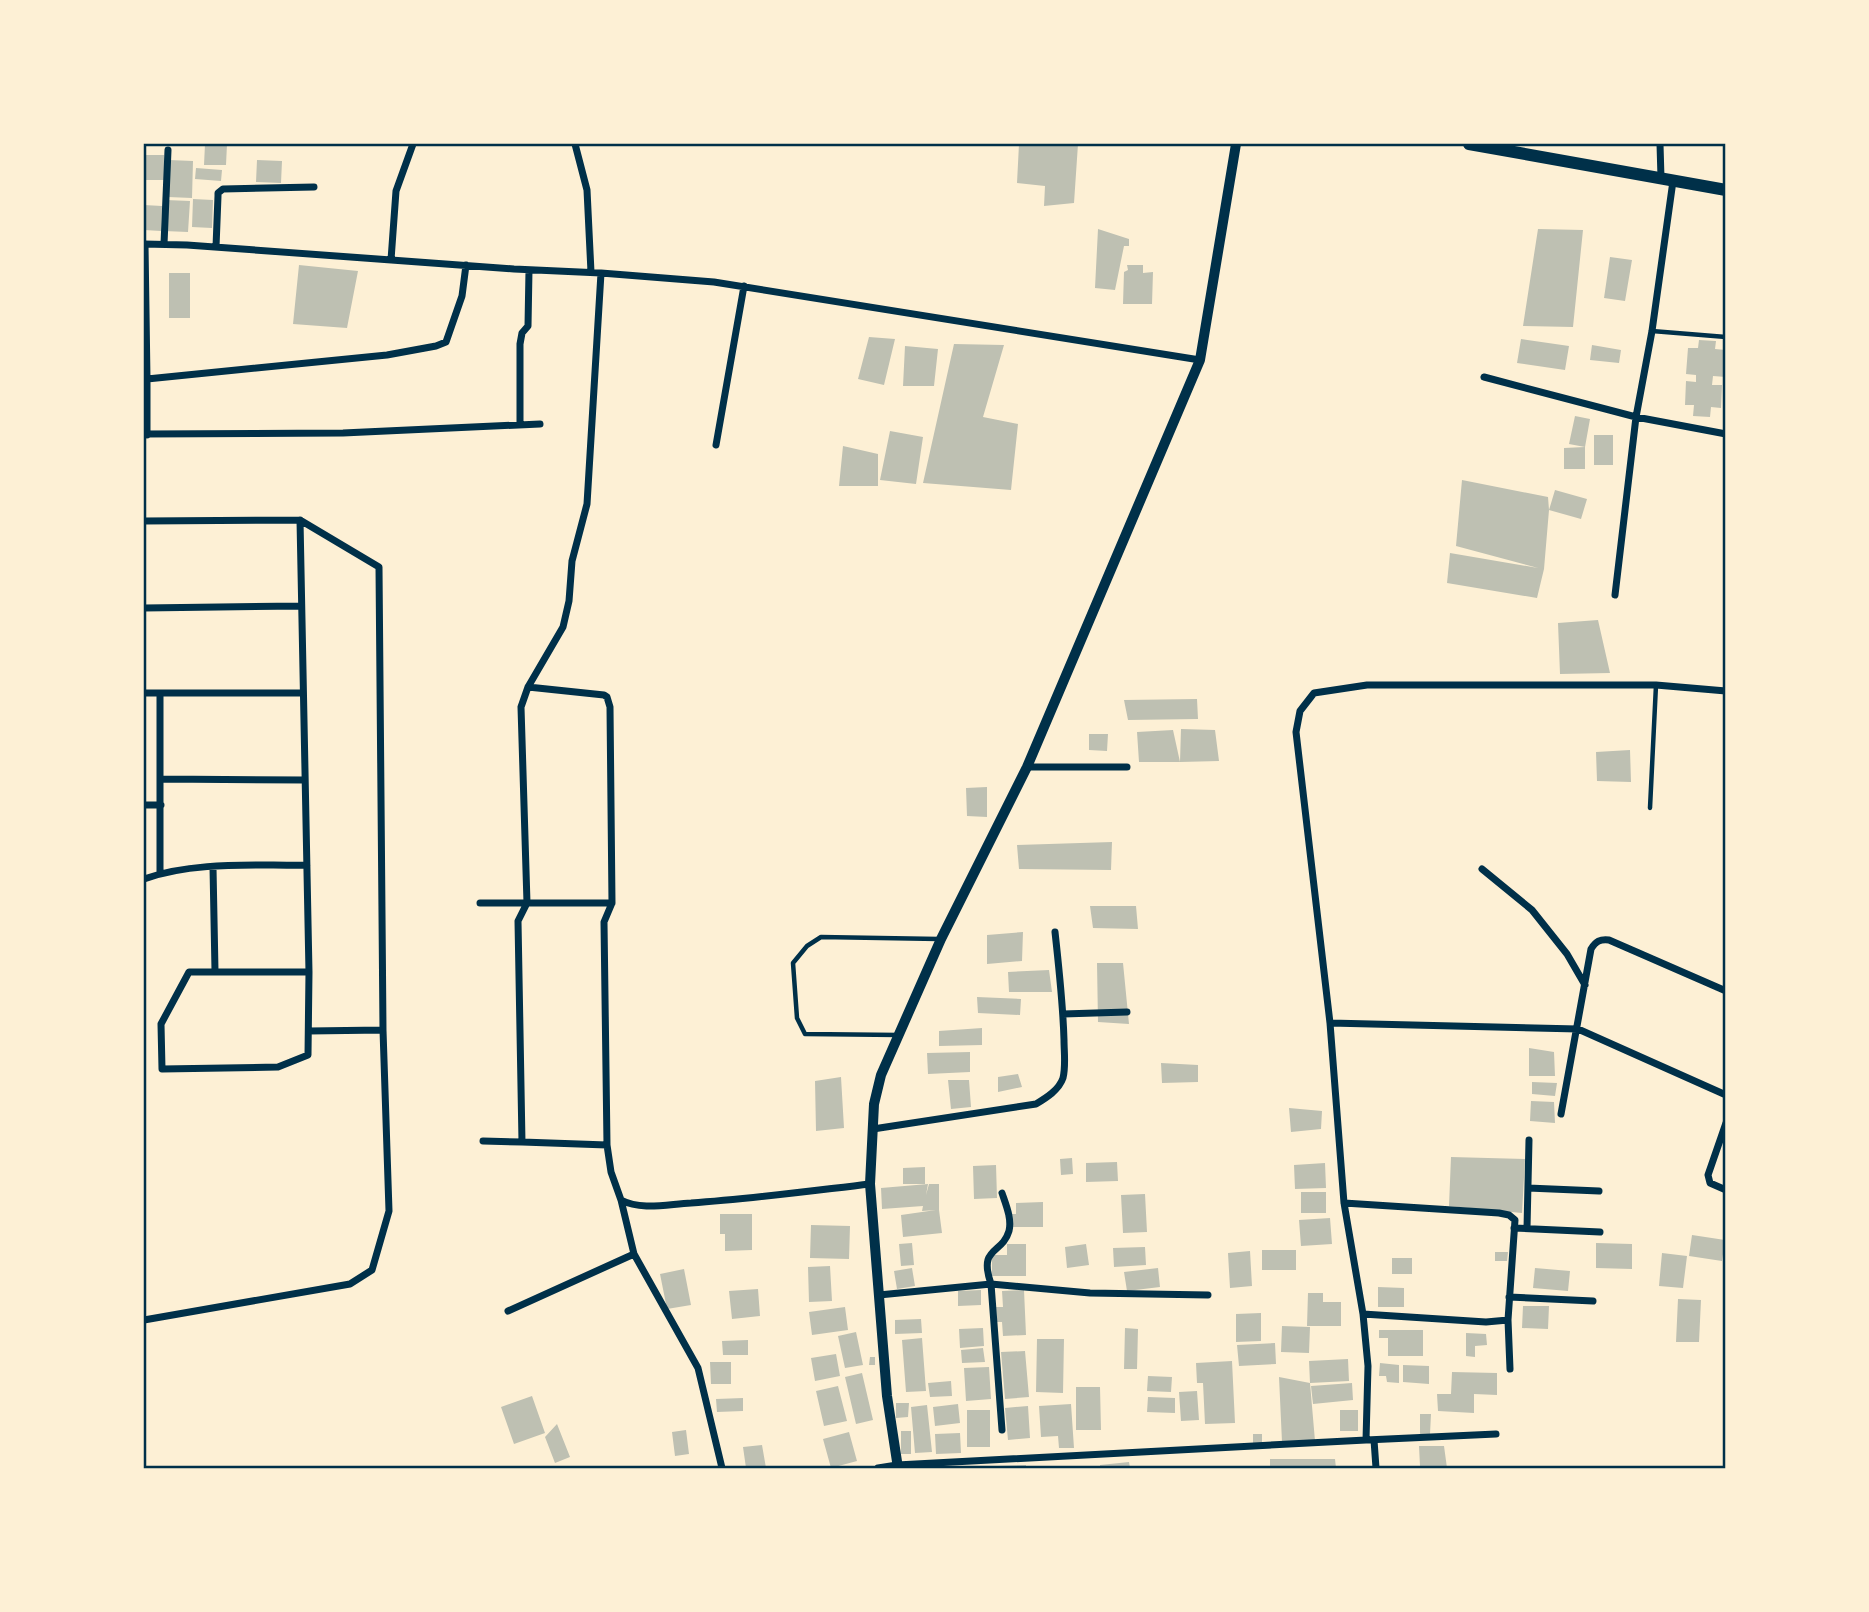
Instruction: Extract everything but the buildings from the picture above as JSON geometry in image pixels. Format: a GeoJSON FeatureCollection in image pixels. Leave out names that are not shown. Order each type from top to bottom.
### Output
{"type":"FeatureCollection","features":[{"type":"Feature","properties":{"kind":"main road"},"geometry":{"type":"LineString","coordinates":[[1469,144],[1726,190]]}},
{"type":"Feature","properties":{"kind":"street"},"geometry":{"type":"LineString","coordinates":[[391,260],[396,191],[413,144]]}},
{"type":"Feature","properties":{"kind":"street"},"geometry":{"type":"LineString","coordinates":[[575,144],[587,190],[591,272]]}},
{"type":"Feature","properties":{"kind":"street"},"geometry":{"type":"LineString","coordinates":[[898,1467],[887,1396],[870,1184],[874,1104],[881,1075],[942,939],[1027,767],[1200,360],[1236,144]]}},
{"type":"Feature","properties":{"kind":"street"},"geometry":{"type":"LineString","coordinates":[[1615,595],[1636,417],[1652,331],[1667,179],[1660,144]]}},
{"type":"Feature","properties":{"kind":"street"},"geometry":{"type":"LineString","coordinates":[[163,244],[168,150]]}},
{"type":"Feature","properties":{"kind":"street"},"geometry":{"type":"LineString","coordinates":[[216,247],[218,197],[223,189],[314,187]]}},
{"type":"Feature","properties":{"kind":"street"},"geometry":{"type":"LineString","coordinates":[[540,424],[343,433],[145,434],[147,379],[144,244],[714,282],[1200,360]]}},
{"type":"Feature","properties":{"kind":"street"},"geometry":{"type":"LineString","coordinates":[[147,379],[387,355],[436,346],[446,342],[450,335],[462,296],[466,265]]}},
{"type":"Feature","properties":{"kind":"street"},"geometry":{"type":"LineString","coordinates":[[520,425],[519,355],[522,333],[528,326],[529,270]]}},
{"type":"Feature","properties":{"kind":"street"},"geometry":{"type":"LineString","coordinates":[[522,1142],[518,921],[527,902],[521,707],[528,687],[563,627],[569,601],[572,561],[587,505],[601,273]]}},
{"type":"Feature","properties":{"kind":"street"},"geometry":{"type":"LineString","coordinates":[[716,445],[744,286]]}},
{"type":"Feature","properties":{"kind":"street"},"geometry":{"type":"LineString","coordinates":[[1484,377],[1636,417],[1726,434]]}},
{"type":"Feature","properties":{"kind":"street"},"geometry":{"type":"LineString","coordinates":[[300,520],[306,780],[309,972],[309,1055],[278,1067],[162,1069],[161,1024],[189,972],[309,972]]}},
{"type":"Feature","properties":{"kind":"street"},"geometry":{"type":"LineString","coordinates":[[144,521],[300,520],[379,567],[383,1030],[389,1211],[372,1270],[349,1284],[144,1320]]}},
{"type":"Feature","properties":{"kind":"street"},"geometry":{"type":"LineString","coordinates":[[144,608],[301,606]]}},
{"type":"Feature","properties":{"kind":"street"},"geometry":{"type":"LineString","coordinates":[[1376,1468],[1370,1440],[1368,1366],[1363,1314],[1344,1203],[1329,1023],[1296,732],[1300,711],[1314,693],[1367,685],[1656,685],[1726,691]]}},
{"type":"Feature","properties":{"kind":"street"},"geometry":{"type":"LineString","coordinates":[[528,687],[607,696],[610,713],[612,903],[604,922],[607,1145],[611,1172],[634,1254],[698,1368],[722,1468]]}},
{"type":"Feature","properties":{"kind":"street"},"geometry":{"type":"LineString","coordinates":[[144,693],[303,693]]}},
{"type":"Feature","properties":{"kind":"street"},"geometry":{"type":"LineString","coordinates":[[160,693],[160,873]]}},
{"type":"Feature","properties":{"kind":"street"},"geometry":{"type":"LineString","coordinates":[[1027,767],[1127,767]]}},
{"type":"Feature","properties":{"kind":"street"},"geometry":{"type":"LineString","coordinates":[[161,779],[306,780]]}},
{"type":"Feature","properties":{"kind":"street"},"geometry":{"type":"LineString","coordinates":[[144,805],[161,805]]}},
{"type":"Feature","properties":{"kind":"street"},"geometry":{"type":"LineString","coordinates":[[144,879],[160,873],[213,867],[307,865]]}},
{"type":"Feature","properties":{"kind":"street"},"geometry":{"type":"LineString","coordinates":[[213,867],[215,971]]}},
{"type":"Feature","properties":{"kind":"street"},"geometry":{"type":"LineString","coordinates":[[1482,869],[1532,910],[1567,954],[1585,985]]}},
{"type":"Feature","properties":{"kind":"street"},"geometry":{"type":"LineString","coordinates":[[480,902],[612,903]]}},
{"type":"Feature","properties":{"kind":"street"},"geometry":{"type":"LineString","coordinates":[[873,1129],[1036,1104],[1048,1097],[1063,1080],[1065,1059],[1055,932]]}},
{"type":"Feature","properties":{"kind":"street"},"geometry":{"type":"LineString","coordinates":[[1562,1114],[1591,949],[1597,941],[1609,940],[1726,991]]}},
{"type":"Feature","properties":{"kind":"street"},"geometry":{"type":"LineString","coordinates":[[1063,1014],[1127,1012]]}},
{"type":"Feature","properties":{"kind":"street"},"geometry":{"type":"LineString","coordinates":[[1329,1023],[1578,1029],[1726,1095]]}},
{"type":"Feature","properties":{"kind":"street"},"geometry":{"type":"LineString","coordinates":[[309,1031],[383,1030]]}},
{"type":"Feature","properties":{"kind":"street"},"geometry":{"type":"LineString","coordinates":[[1726,1124],[1708,1175],[1710,1183],[1726,1190]]}},
{"type":"Feature","properties":{"kind":"street"},"geometry":{"type":"LineString","coordinates":[[1527,1228],[1529,1140]]}},
{"type":"Feature","properties":{"kind":"street"},"geometry":{"type":"LineString","coordinates":[[483,1141],[607,1145]]}},
{"type":"Feature","properties":{"kind":"street"},"geometry":{"type":"LineString","coordinates":[[621,1200],[636,1206],[650,1206],[870,1184]]}},
{"type":"Feature","properties":{"kind":"street"},"geometry":{"type":"LineString","coordinates":[[1528,1188],[1599,1191]]}},
{"type":"Feature","properties":{"kind":"street"},"geometry":{"type":"LineString","coordinates":[[1002,1193],[1010,1227],[1007,1236],[989,1255],[987,1266],[991,1284],[1002,1430]]}},
{"type":"Feature","properties":{"kind":"street"},"geometry":{"type":"LineString","coordinates":[[1344,1203],[1503,1214],[1515,1220],[1508,1320],[1510,1369]]}},
{"type":"Feature","properties":{"kind":"street"},"geometry":{"type":"LineString","coordinates":[[1514,1228],[1600,1232]]}},
{"type":"Feature","properties":{"kind":"street"},"geometry":{"type":"LineString","coordinates":[[508,1311],[634,1254]]}},
{"type":"Feature","properties":{"kind":"street"},"geometry":{"type":"LineString","coordinates":[[879,1295],[991,1284],[1090,1293],[1208,1295]]}},
{"type":"Feature","properties":{"kind":"street"},"geometry":{"type":"LineString","coordinates":[[1510,1297],[1593,1301]]}},
{"type":"Feature","properties":{"kind":"street"},"geometry":{"type":"LineString","coordinates":[[1363,1314],[1486,1322],[1508,1320]]}},
{"type":"Feature","properties":{"kind":"street"},"geometry":{"type":"LineString","coordinates":[[878,1468],[1496,1434]]}},
{"type":"Feature","properties":{"kind":"lane"},"geometry":{"type":"LineString","coordinates":[[1652,331],[1726,337]]}},
{"type":"Feature","properties":{"kind":"lane"},"geometry":{"type":"LineString","coordinates":[[1650,808],[1656,685]]}},
{"type":"Feature","properties":{"kind":"lane"},"geometry":{"type":"LineString","coordinates":[[900,1035],[805,1034],[797,1017],[793,963],[807,946],[821,937],[942,939]]}}]}
